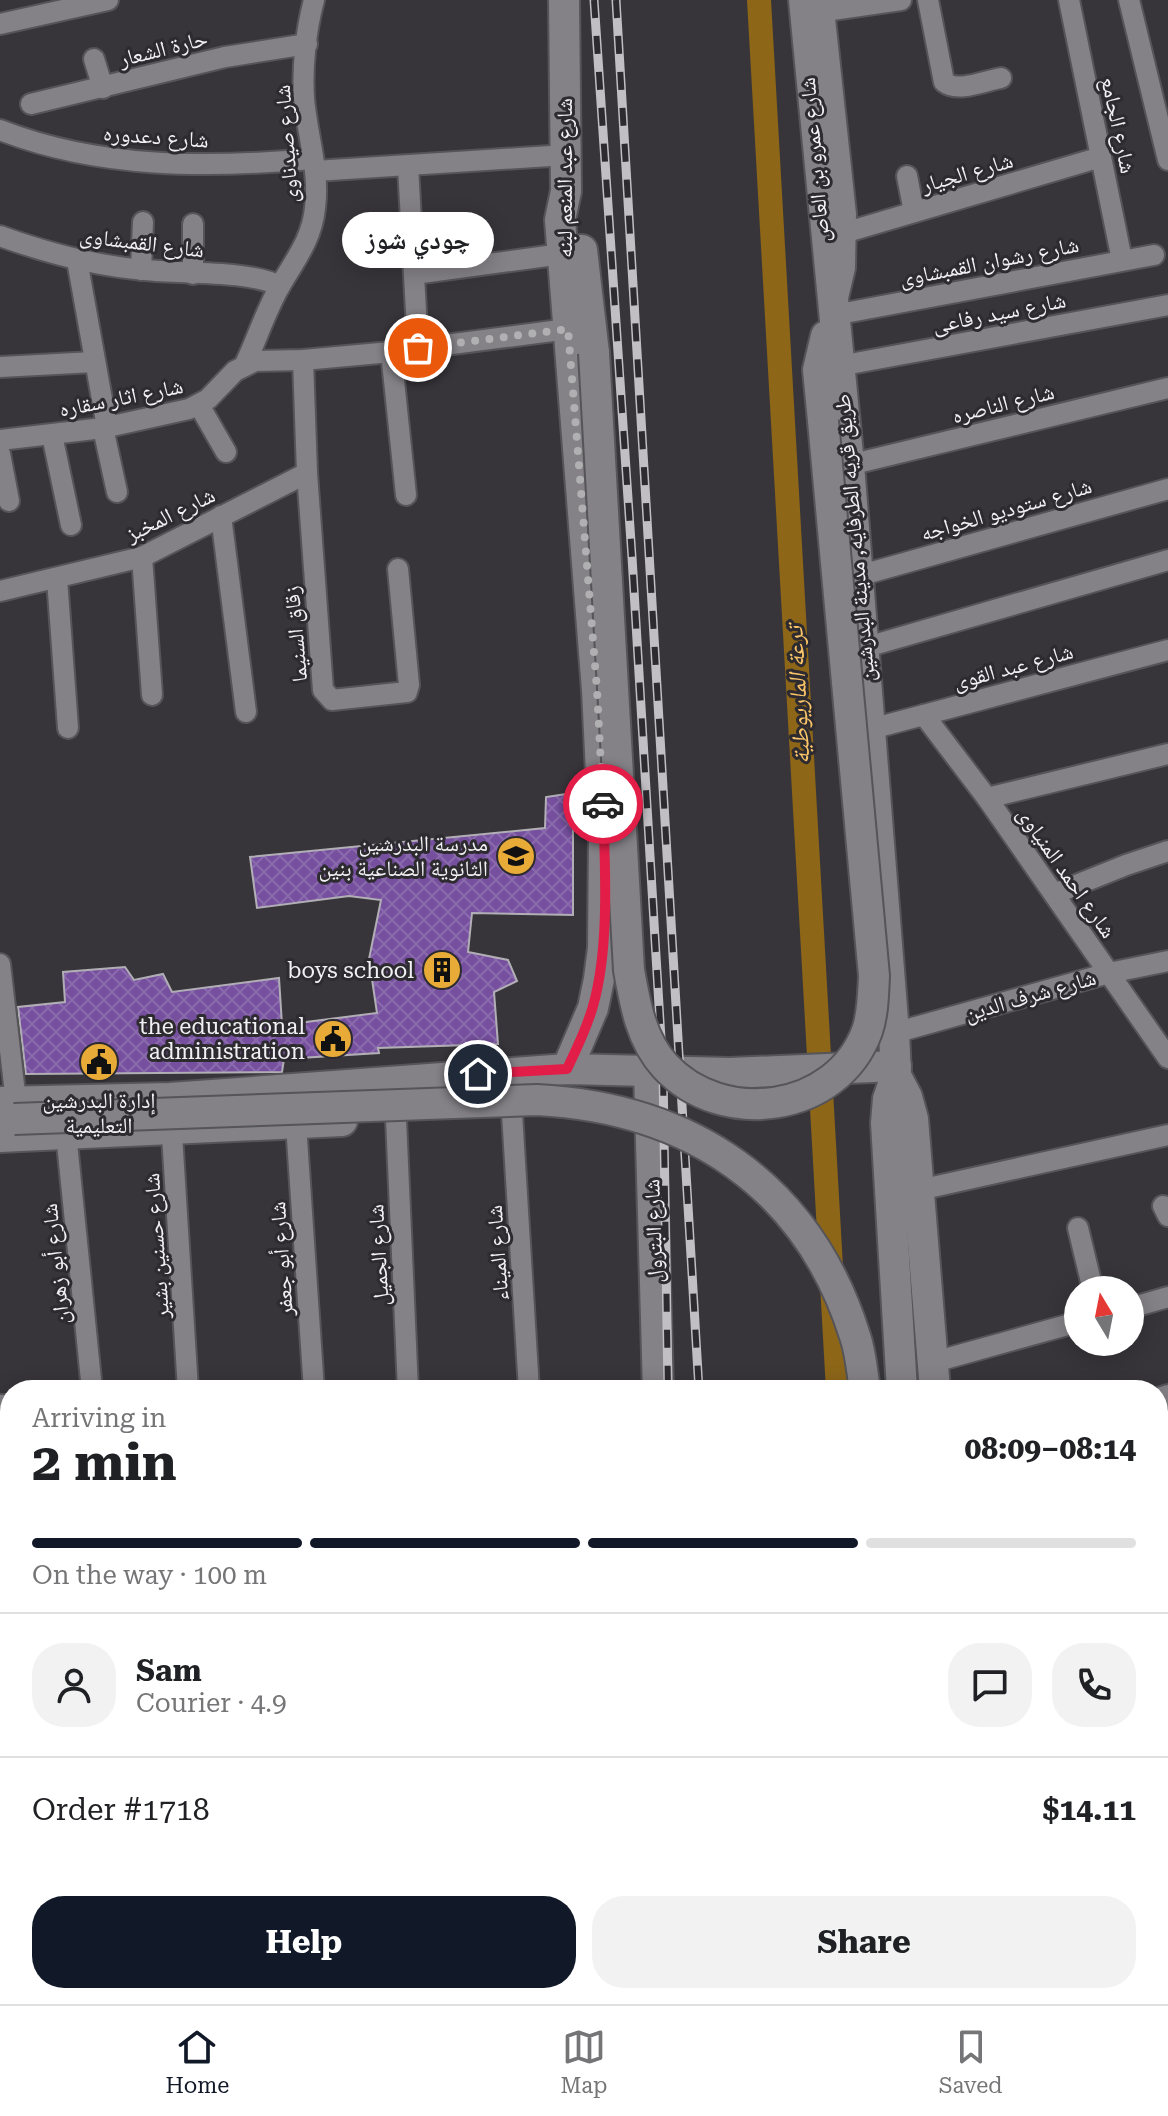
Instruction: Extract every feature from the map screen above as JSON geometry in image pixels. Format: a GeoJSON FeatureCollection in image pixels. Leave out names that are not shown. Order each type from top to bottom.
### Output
{"type":"FeatureCollection","features":[{"type":"Feature","properties":{"kind":"main road","name":"شارع عبد المنعم لبنه"},"geometry":{"type":"LineString","coordinates":[[564,0],[566,191],[560,220],[597,690],[604,849],[603,948],[599,979],[589,1018],[567,1069]]}},
{"type":"Feature","properties":{"kind":"main road","name":"طريق قريه الطرفايه, مدينة البدرشين"},"geometry":{"type":"LineString","coordinates":[[817,4],[834,315],[849,465],[894,1033],[896,1071],[888,1099],[886,1123],[901,1380]]}},
{"type":"Feature","properties":{"kind":"main road"},"geometry":{"type":"LineString","coordinates":[[566,191],[578,220],[594,353],[629,970],[636,1008],[648,1043],[664,1065],[696,1090],[734,1104],[762,1106],[788,1101],[814,1091],[836,1075],[854,1055],[867,1031],[872,1007],[874,976],[819,382],[820,357],[834,315]]}},
{"type":"Feature","properties":{"kind":"main road"},"geometry":{"type":"LineString","coordinates":[[6,1116],[170,1098],[567,1069],[730,1073],[852,1069],[896,1071]]}},
{"type":"Feature","properties":{"kind":"main road","name":"شارع البترول"},"geometry":{"type":"LineString","coordinates":[[649,1071],[658,1380]]}},
{"type":"Feature","properties":{"kind":"main road","name":"طريق قريه الطرفايه, مدينة البدرشين"},"geometry":{"type":"LineString","coordinates":[[896,1071],[913,1119],[934,1376]]}},
{"type":"Feature","properties":{"kind":"main road"},"geometry":{"type":"LineString","coordinates":[[6,1116],[537,1100],[576,1102],[616,1109],[656,1121],[725,1156],[763,1186],[800,1224],[839,1292],[856,1338],[863,1380]]}},
{"type":"Feature","properties":{"kind":"main road"},"geometry":{"type":"LineString","coordinates":[[6,1116],[66,1133],[649,1105]]}},
{"type":"Feature","properties":{"kind":"street"},"geometry":{"type":"LineString","coordinates":[[0,24],[108,0]]}},
{"type":"Feature","properties":{"kind":"street","name":"شارع صيدناوى"},"geometry":{"type":"LineString","coordinates":[[245,364],[280,286],[297,262],[310,234],[316,207],[314,165],[304,97],[307,44],[314,0]]}},
{"type":"Feature","properties":{"kind":"street"},"geometry":{"type":"LineString","coordinates":[[817,4],[901,0]]}},
{"type":"Feature","properties":{"kind":"street"},"geometry":{"type":"LineString","coordinates":[[928,0],[944,82],[950,87],[958,87],[1001,78]]}},
{"type":"Feature","properties":{"kind":"street","name":"شارع الجامع"},"geometry":{"type":"LineString","coordinates":[[1069,0],[1122,260]]}},
{"type":"Feature","properties":{"kind":"street"},"geometry":{"type":"LineString","coordinates":[[1129,0],[1168,160]]}},
{"type":"Feature","properties":{"kind":"street","name":"شارع عمرو بن العاص"},"geometry":{"type":"LineString","coordinates":[[817,4],[847,232],[845,268],[834,315]]}},
{"type":"Feature","properties":{"kind":"street","name":"حارة الشعار"},"geometry":{"type":"LineString","coordinates":[[31,104],[225,57],[307,44]]}},
{"type":"Feature","properties":{"kind":"street"},"geometry":{"type":"LineString","coordinates":[[94,59],[103,88]]}},
{"type":"Feature","properties":{"kind":"street","name":"شارع دعدوره"},"geometry":{"type":"LineString","coordinates":[[0,130],[90,156],[164,164],[408,166],[566,155]]}},
{"type":"Feature","properties":{"kind":"street","name":"شارع الجيار"},"geometry":{"type":"LineString","coordinates":[[847,232],[1101,157]]}},
{"type":"Feature","properties":{"kind":"street"},"geometry":{"type":"LineString","coordinates":[[408,166],[418,348]]}},
{"type":"Feature","properties":{"kind":"street"},"geometry":{"type":"LineString","coordinates":[[907,176],[914,212]]}},
{"type":"Feature","properties":{"kind":"street"},"geometry":{"type":"LineString","coordinates":[[141,270],[143,222]]}},
{"type":"Feature","properties":{"kind":"street"},"geometry":{"type":"LineString","coordinates":[[193,224],[193,274]]}},
{"type":"Feature","properties":{"kind":"street","name":"شارع القمبشاوى"},"geometry":{"type":"LineString","coordinates":[[0,236],[77,260],[141,270],[260,278],[280,286]]}},
{"type":"Feature","properties":{"kind":"street"},"geometry":{"type":"LineString","coordinates":[[414,274],[562,254]]}},
{"type":"Feature","properties":{"kind":"street","name":"شارع رشوان القمبشاوى"},"geometry":{"type":"LineString","coordinates":[[834,315],[1154,255]]}},
{"type":"Feature","properties":{"kind":"street"},"geometry":{"type":"LineString","coordinates":[[77,260],[117,492]]}},
{"type":"Feature","properties":{"kind":"street","name":"شارع سيد رفاعى"},"geometry":{"type":"LineString","coordinates":[[839,366],[1168,305]]}},
{"type":"Feature","properties":{"kind":"street"},"geometry":{"type":"LineString","coordinates":[[245,364],[391,352],[568,329]]}},
{"type":"Feature","properties":{"kind":"street"},"geometry":{"type":"LineString","coordinates":[[391,352],[406,495]]}},
{"type":"Feature","properties":{"kind":"street","name":"زقاق السنيما"},"geometry":{"type":"LineString","coordinates":[[303,360],[307,473],[323,690],[332,700],[407,692],[398,569]]}},
{"type":"Feature","properties":{"kind":"street"},"geometry":{"type":"LineString","coordinates":[[0,367],[94,362]]}},
{"type":"Feature","properties":{"kind":"street","name":"شارع اثار سقاره"},"geometry":{"type":"LineString","coordinates":[[0,440],[105,427],[199,405],[245,364]]}},
{"type":"Feature","properties":{"kind":"street","name":"شارع الناصره"},"geometry":{"type":"LineString","coordinates":[[849,465],[1168,388]]}},
{"type":"Feature","properties":{"kind":"street"},"geometry":{"type":"LineString","coordinates":[[199,405],[226,452]]}},
{"type":"Feature","properties":{"kind":"street"},"geometry":{"type":"LineString","coordinates":[[52,435],[71,525]]}},
{"type":"Feature","properties":{"kind":"street"},"geometry":{"type":"LineString","coordinates":[[0,454],[9,501]]}},
{"type":"Feature","properties":{"kind":"street","name":"شارع المخبز"},"geometry":{"type":"LineString","coordinates":[[0,591],[142,557],[307,473]]}},
{"type":"Feature","properties":{"kind":"street","name":"شارع ستوديو الخواجه"},"geometry":{"type":"LineString","coordinates":[[858,576],[1168,489]]}},
{"type":"Feature","properties":{"kind":"street"},"geometry":{"type":"LineString","coordinates":[[221,516],[246,712]]}},
{"type":"Feature","properties":{"kind":"street"},"geometry":{"type":"LineString","coordinates":[[142,557],[152,695]]}},
{"type":"Feature","properties":{"kind":"street"},"geometry":{"type":"LineString","coordinates":[[863,648],[1168,560]]}},
{"type":"Feature","properties":{"kind":"street"},"geometry":{"type":"LineString","coordinates":[[57,579],[68,728]]}},
{"type":"Feature","properties":{"kind":"street","name":"شارع عبد القوى"},"geometry":{"type":"LineString","coordinates":[[871,729],[1168,650]]}},
{"type":"Feature","properties":{"kind":"street","name":"شارع احمد المنياوى"},"geometry":{"type":"LineString","coordinates":[[924,715],[987,798],[1168,1058]]}},
{"type":"Feature","properties":{"kind":"street"},"geometry":{"type":"LineString","coordinates":[[987,798],[1168,754]]}},
{"type":"Feature","properties":{"kind":"street"},"geometry":{"type":"LineString","coordinates":[[1054,894],[1168,851]]}},
{"type":"Feature","properties":{"kind":"street","name":"شارع شرف الدين"},"geometry":{"type":"LineString","coordinates":[[894,1033],[1109,973],[1168,961]]}},
{"type":"Feature","properties":{"kind":"street"},"geometry":{"type":"LineString","coordinates":[[0,964],[6,1116]]}},
{"type":"Feature","properties":{"kind":"street","name":"شارع حسنين بشير"},"geometry":{"type":"LineString","coordinates":[[170,1098],[187,1380]]}},
{"type":"Feature","properties":{"kind":"street","name":"شارع الميناء"},"geometry":{"type":"LineString","coordinates":[[512,1113],[528,1380]]}},
{"type":"Feature","properties":{"kind":"street","name":"شارع الجميل"},"geometry":{"type":"LineString","coordinates":[[396,1119],[408,1380]]}},
{"type":"Feature","properties":{"kind":"street","name":"شارع أبو جعفر"},"geometry":{"type":"LineString","coordinates":[[296,1124],[313,1380]]}},
{"type":"Feature","properties":{"kind":"street","name":"شارع أبو زهران"},"geometry":{"type":"LineString","coordinates":[[66,1133],[91,1380]]}},
{"type":"Feature","properties":{"kind":"street"},"geometry":{"type":"LineString","coordinates":[[919,1190],[1168,1135]]}},
{"type":"Feature","properties":{"kind":"street"},"geometry":{"type":"LineString","coordinates":[[1078,1228],[1090,1276]]}},
{"type":"Feature","properties":{"kind":"street"},"geometry":{"type":"LineString","coordinates":[[1144,1304],[1168,1297]]}},
{"type":"Feature","properties":{"kind":"street"},"geometry":{"type":"LineString","coordinates":[[934,1376],[1064,1327]]}},
{"type":"Feature","properties":{"kind":"building"},"geometry":{"type":"Polygon","coordinates":[[[573,793],[573,915],[472,913],[468,952],[508,960],[517,981],[494,992],[498,1044],[378,1048],[379,1053],[284,1059],[282,1072],[26,1074],[18,1007],[65,1002],[63,972],[125,967],[134,980],[163,974],[172,992],[279,978],[282,1025],[377,1013],[369,959],[381,900],[349,896],[257,908],[250,857],[545,828],[546,797],[573,793]]]}},
{"type":"Feature","properties":{"kind":"waterway","name":"ترعة الماريوطية"},"geometry":{"type":"LineString","coordinates":[[759,0],[837,1380]]}},
{"type":"Feature","properties":{"kind":"railway"},"geometry":{"type":"LineString","coordinates":[[594,0],[663,1072],[668,1380]]}},
{"type":"Feature","properties":{"kind":"railway"},"geometry":{"type":"LineString","coordinates":[[616,0],[698,1380]]}},
{"type":"Feature","properties":{"kind":"way so far"},"geometry":{"type":"LineString","coordinates":[[418,348],[568,329],[585,524],[603,804]]}},
{"type":"Feature","properties":{"kind":"place","name":"چودي شوز"},"geometry":{"type":"Point","coordinates":[418,348]}},
{"type":"Feature","properties":{"kind":"place","name":"مدرسة البدرشين الثانوية الصناعية بنين"},"geometry":{"type":"Point","coordinates":[516,856]}},
{"type":"Feature","properties":{"kind":"place","name":"boys school"},"geometry":{"type":"Point","coordinates":[442,970]}},
{"type":"Feature","properties":{"kind":"place","name":"the educational administration"},"geometry":{"type":"Point","coordinates":[333,1039]}},
{"type":"Feature","properties":{"kind":"place","name":"إدارة البدرشين التعليمية"},"geometry":{"type":"Point","coordinates":[99,1062]}},
{"type":"Feature","properties":{"kind":"route"},"geometry":{"type":"LineString","coordinates":[[478,1074],[567,1069],[582,1038],[593,1008],[603,948],[603,804]]}}]}
